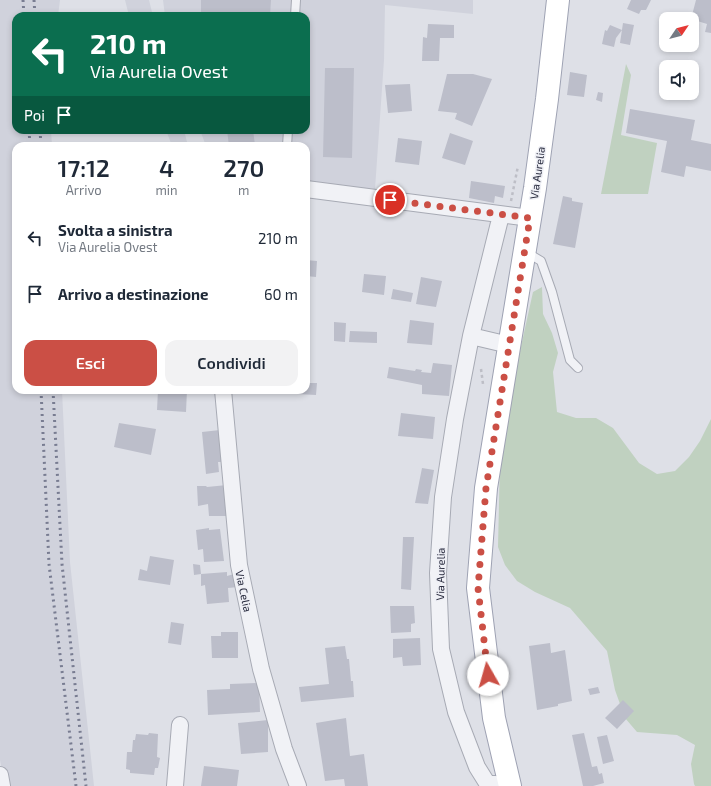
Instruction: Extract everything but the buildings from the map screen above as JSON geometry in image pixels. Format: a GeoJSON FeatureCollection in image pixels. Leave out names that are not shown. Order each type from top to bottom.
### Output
{"type":"FeatureCollection","features":[{"type":"Feature","properties":{"kind":"main road","name":"Via Aurelia"},"geometry":{"type":"LineString","coordinates":[[510,786],[494,718],[478,588],[486,488],[530,218],[547,99],[558,0]]}},
{"type":"Feature","properties":{"kind":"street"},"geometry":{"type":"LineString","coordinates":[[310,191],[530,218]]}},
{"type":"Feature","properties":{"kind":"street","name":"Via Aurelia"},"geometry":{"type":"LineString","coordinates":[[501,215],[471,336],[454,419],[443,497],[438,573],[441,649],[456,712],[477,767],[487,783],[510,786]]}},
{"type":"Feature","properties":{"kind":"street"},"geometry":{"type":"LineString","coordinates":[[471,336],[509,345]]}},
{"type":"Feature","properties":{"kind":"street","name":"Via Celia"},"geometry":{"type":"LineString","coordinates":[[223,394],[239,565],[261,669],[284,749],[298,786]]}},
{"type":"Feature","properties":{"kind":"street"},"geometry":{"type":"LineString","coordinates":[[174,786],[180,725]]}},
{"type":"Feature","properties":{"kind":"street"},"geometry":{"type":"LineString","coordinates":[[0,775],[2,786]]}},
{"type":"Feature","properties":{"kind":"lane"},"geometry":{"type":"LineString","coordinates":[[295,12],[296,0]]}},
{"type":"Feature","properties":{"kind":"lane"},"geometry":{"type":"LineString","coordinates":[[524,250],[541,261],[552,292],[570,360],[578,368]]}},
{"type":"Feature","properties":{"kind":"shaded area"},"geometry":{"type":"Polygon","coordinates":[[[0,0],[60,0],[58,12],[12,12],[12,134],[51,134],[52,142],[12,142],[12,394],[62,394],[70,562],[94,786],[5,786],[0,760],[0,0]]]}},
{"type":"Feature","properties":{"kind":"shaded area"},"geometry":{"type":"Polygon","coordinates":[[[125,0],[149,0],[152,12],[128,12],[125,0]]]}},
{"type":"Feature","properties":{"kind":"shaded area"},"geometry":{"type":"Polygon","coordinates":[[[163,0],[473,0],[473,14],[385,5],[384,60],[375,189],[310,183],[310,142],[204,142],[202,134],[310,134],[310,12],[164,12],[163,0]]]}},
{"type":"Feature","properties":{"kind":"shaded area"},"geometry":{"type":"Polygon","coordinates":[[[168,134],[185,134],[187,142],[170,142],[168,134]]]}},
{"type":"Feature","properties":{"kind":"green space"},"geometry":{"type":"Polygon","coordinates":[[[626,64],[631,75],[621,135],[657,143],[648,194],[601,194],[626,64]]]}},
{"type":"Feature","properties":{"kind":"green space"},"geometry":{"type":"Polygon","coordinates":[[[542,287],[543,314],[552,333],[558,353],[553,372],[557,412],[576,418],[596,418],[613,428],[639,463],[657,474],[675,471],[689,457],[700,441],[711,419],[711,786],[695,786],[694,784],[691,764],[695,745],[677,735],[637,732],[625,718],[615,690],[607,651],[570,608],[535,592],[517,581],[505,565],[498,547],[500,460],[516,369],[533,292],[542,287]]]}},
{"type":"Feature","properties":{"kind":"railway"},"geometry":{"type":"LineString","coordinates":[[23,0],[24,12]]}},
{"type":"Feature","properties":{"kind":"railway"},"geometry":{"type":"LineString","coordinates":[[34,0],[35,12]]}},
{"type":"Feature","properties":{"kind":"railway"},"geometry":{"type":"LineString","coordinates":[[29,134],[30,142]]}},
{"type":"Feature","properties":{"kind":"railway"},"geometry":{"type":"LineString","coordinates":[[40,134],[41,142]]}},
{"type":"Feature","properties":{"kind":"railway"},"geometry":{"type":"LineString","coordinates":[[41,394],[49,564],[76,786]]}},
{"type":"Feature","properties":{"kind":"railway"},"geometry":{"type":"LineString","coordinates":[[53,394],[62,564],[86,786]]}},
{"type":"Feature","properties":{"kind":"route"},"geometry":{"type":"LineString","coordinates":[[390,200],[530,218],[486,488],[478,588],[488,675]]}}]}
